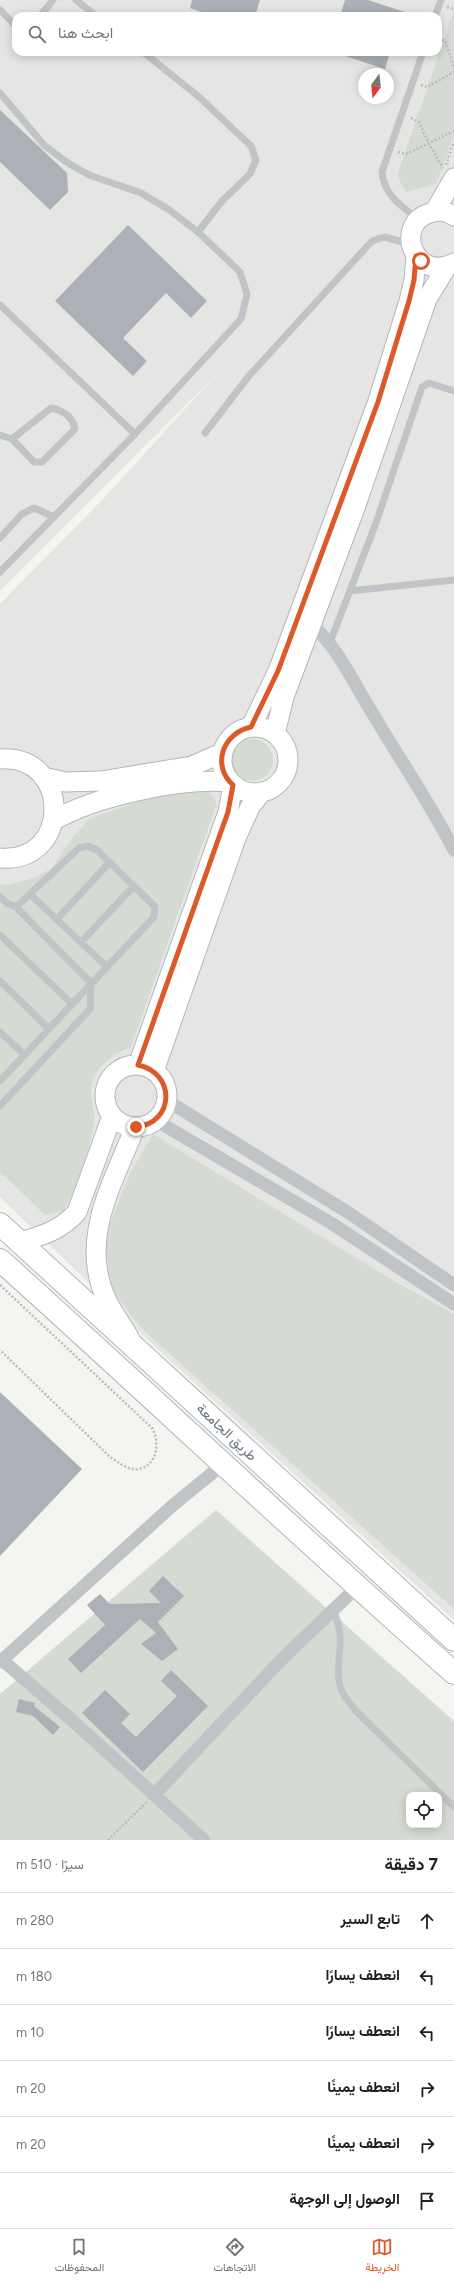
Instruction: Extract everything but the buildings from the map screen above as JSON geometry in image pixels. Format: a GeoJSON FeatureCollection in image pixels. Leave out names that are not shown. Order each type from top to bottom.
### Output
{"type":"FeatureCollection","features":[{"type":"Feature","properties":{"kind":"highway","name":"طريق الجامعة"},"geometry":{"type":"LineString","coordinates":[[0,1224],[454,1640]]}},
{"type":"Feature","properties":{"kind":"highway","name":"طريق الجامعة"},"geometry":{"type":"LineString","coordinates":[[0,1260],[114,1362],[222,1464],[357,1587],[454,1673]]}},
{"type":"Feature","properties":{"kind":"street"},"geometry":{"type":"LineString","coordinates":[[251,727],[278,671],[378,402],[414,280],[413,226],[427,215],[449,174]]}},
{"type":"Feature","properties":{"kind":"street"},"geometry":{"type":"LineString","coordinates":[[427,215],[444,212],[454,216]]}},
{"type":"Feature","properties":{"kind":"street"},"geometry":{"type":"LineString","coordinates":[[413,250],[433,267],[450,264]]}},
{"type":"Feature","properties":{"kind":"street"},"geometry":{"type":"LineString","coordinates":[[275,734],[284,697],[357,501],[427,299],[450,264]]}},
{"type":"Feature","properties":{"kind":"street"},"geometry":{"type":"LineString","coordinates":[[311,624],[329,645],[424,795],[454,850]]}},
{"type":"Feature","properties":{"kind":"street"},"geometry":{"type":"LineString","coordinates":[[146,1068],[236,838],[250,807],[261,793],[278,785],[288,768],[287,749],[275,734],[264,728],[251,727],[232,735],[222,753],[222,768],[231,784],[241,791],[261,793]]}},
{"type":"Feature","properties":{"kind":"street"},"geometry":{"type":"LineString","coordinates":[[43,777],[65,782],[101,781],[192,766],[222,753]]}},
{"type":"Feature","properties":{"kind":"street"},"geometry":{"type":"LineString","coordinates":[[0,759],[21,762],[33,768],[43,777],[54,798],[53,821],[49,833],[31,852],[19,857],[0,858]]}},
{"type":"Feature","properties":{"kind":"street"},"geometry":{"type":"LineString","coordinates":[[53,821],[71,810],[101,800],[196,782],[231,784]]}},
{"type":"Feature","properties":{"kind":"street"},"geometry":{"type":"LineString","coordinates":[[146,1068],[228,812],[231,784]]}},
{"type":"Feature","properties":{"kind":"street"},"geometry":{"type":"LineString","coordinates":[[146,1068],[164,1084],[166,1100],[162,1111],[155,1120],[136,1127],[123,1124],[112,1116],[105,1100],[108,1082],[120,1069],[146,1068]]}},
{"type":"Feature","properties":{"kind":"street"},"geometry":{"type":"LineString","coordinates":[[166,1100],[349,1213],[454,1285]]}},
{"type":"Feature","properties":{"kind":"street"},"geometry":{"type":"LineString","coordinates":[[20,1242],[52,1232],[67,1222],[77,1212],[112,1116]]}},
{"type":"Feature","properties":{"kind":"street"},"geometry":{"type":"LineString","coordinates":[[155,1120],[331,1224],[454,1304]]}},
{"type":"Feature","properties":{"kind":"street"},"geometry":{"type":"LineString","coordinates":[[135,1347],[107,1301],[97,1269],[95,1244],[98,1224],[136,1127]]}},
{"type":"Feature","properties":{"kind":"street"},"geometry":{"type":"LineString","coordinates":[[204,1840],[74,1722],[1,1661],[172,1506],[222,1464]]}},
{"type":"Feature","properties":{"kind":"street"},"geometry":{"type":"LineString","coordinates":[[154,1795],[282,1659],[357,1587]]}},
{"type":"Feature","properties":{"kind":"lane"},"geometry":{"type":"LineString","coordinates":[[43,12],[53,0]]}},
{"type":"Feature","properties":{"kind":"lane"},"geometry":{"type":"LineString","coordinates":[[76,0],[91,12]]}},
{"type":"Feature","properties":{"kind":"lane"},"geometry":{"type":"LineString","coordinates":[[436,12],[441,0]]}},
{"type":"Feature","properties":{"kind":"lane"},"geometry":{"type":"LineString","coordinates":[[0,10],[12,22]]}},
{"type":"Feature","properties":{"kind":"lane"},"geometry":{"type":"LineString","coordinates":[[148,56],[198,96],[251,146],[255,153],[255,166],[250,174],[222,201],[198,232]]}},
{"type":"Feature","properties":{"kind":"lane"},"geometry":{"type":"LineString","coordinates":[[421,56],[382,172],[383,182],[387,191],[399,204],[427,215]]}},
{"type":"Feature","properties":{"kind":"lane"},"geometry":{"type":"LineString","coordinates":[[0,93],[45,146],[68,164],[89,175],[141,193],[168,209],[198,232],[240,272],[247,294],[241,319],[136,434],[0,572]]}},
{"type":"Feature","properties":{"kind":"lane"},"geometry":{"type":"LineString","coordinates":[[205,433],[248,377],[372,241],[384,236],[413,250]]}},
{"type":"Feature","properties":{"kind":"lane"},"geometry":{"type":"LineString","coordinates":[[0,304],[136,434]]}},
{"type":"Feature","properties":{"kind":"lane"},"geometry":{"type":"LineString","coordinates":[[329,645],[376,523],[422,387],[429,383],[454,391]]}},
{"type":"Feature","properties":{"kind":"lane"},"geometry":{"type":"LineString","coordinates":[[0,435],[12,439],[34,462],[42,462],[75,429],[74,421],[60,409],[51,408],[12,439]]}},
{"type":"Feature","properties":{"kind":"lane"},"geometry":{"type":"LineString","coordinates":[[0,538],[22,514],[34,508],[54,517]]}},
{"type":"Feature","properties":{"kind":"lane"},"geometry":{"type":"LineString","coordinates":[[350,591],[454,580]]}},
{"type":"Feature","properties":{"kind":"lane"},"geometry":{"type":"LineString","coordinates":[[0,1081],[154,917],[155,907],[97,850],[88,846],[79,848],[16,907]]}},
{"type":"Feature","properties":{"kind":"lane"},"geometry":{"type":"LineString","coordinates":[[57,919],[110,862]]}},
{"type":"Feature","properties":{"kind":"lane"},"geometry":{"type":"LineString","coordinates":[[81,942],[134,886]]}},
{"type":"Feature","properties":{"kind":"lane"},"geometry":{"type":"LineString","coordinates":[[31,894],[107,967]]}},
{"type":"Feature","properties":{"kind":"lane"},"geometry":{"type":"LineString","coordinates":[[0,898],[16,907],[91,983],[90,1009],[0,1106]]}},
{"type":"Feature","properties":{"kind":"lane"},"geometry":{"type":"LineString","coordinates":[[0,935],[72,1004]]}},
{"type":"Feature","properties":{"kind":"lane"},"geometry":{"type":"LineString","coordinates":[[0,981],[49,1028]]}},
{"type":"Feature","properties":{"kind":"lane"},"geometry":{"type":"LineString","coordinates":[[0,1032],[25,1055]]}},
{"type":"Feature","properties":{"kind":"lane"},"geometry":{"type":"LineString","coordinates":[[333,1610],[342,1636],[339,1682],[344,1696],[356,1711],[454,1807]]}},
{"type":"Feature","properties":{"kind":"path"},"geometry":{"type":"LineString","coordinates":[[442,40],[445,41],[454,67]]}},
{"type":"Feature","properties":{"kind":"path"},"geometry":{"type":"LineString","coordinates":[[412,82],[427,87],[454,72]]}},
{"type":"Feature","properties":{"kind":"path"},"geometry":{"type":"LineString","coordinates":[[401,114],[419,122],[429,144],[449,174]]}},
{"type":"Feature","properties":{"kind":"path"},"geometry":{"type":"LineString","coordinates":[[389,149],[406,154],[454,132]]}},
{"type":"Feature","properties":{"kind":"path"},"geometry":{"type":"LineString","coordinates":[[0,1285],[152,1428],[157,1436],[157,1448],[153,1458],[147,1465],[138,1469],[124,1465],[110,1457],[0,1350]]}},
{"type":"Feature","properties":{"kind":"path"},"geometry":{"type":"LineString","coordinates":[[108,1840],[154,1795]]}},
{"type":"Feature","properties":{"kind":"shaded area"},"geometry":{"type":"Polygon","coordinates":[[[0,0],[454,0],[454,1620],[154,1346],[0,1197],[0,604],[105,497],[217,374],[0,591],[0,0]]]}},
{"type":"Feature","properties":{"kind":"shaded area"},"geometry":{"type":"Polygon","coordinates":[[[454,10],[454,138],[436,184],[406,192],[397,176],[438,56],[442,56],[442,45],[454,10]]]}},
{"type":"Feature","properties":{"kind":"shaded area"},"geometry":{"type":"Polygon","coordinates":[[[248,739],[256,739],[264,742],[270,748],[273,760],[270,772],[264,778],[256,781],[248,781],[240,778],[234,772],[231,764],[231,756],[234,748],[240,742],[248,739]]]}},
{"type":"Feature","properties":{"kind":"shaded area"},"geometry":{"type":"Polygon","coordinates":[[[208,789],[217,803],[131,1047],[110,1059],[94,1076],[91,1092],[94,1124],[88,1151],[81,1172],[63,1211],[45,1215],[0,1172],[0,884],[8,885],[34,878],[52,868],[73,837],[90,818],[143,800],[208,789]]]}},
{"type":"Feature","properties":{"kind":"shaded area"},"geometry":{"type":"Polygon","coordinates":[[[153,1134],[399,1284],[454,1314],[454,1609],[142,1329],[111,1289],[105,1237],[130,1173],[153,1134]]]}},
{"type":"Feature","properties":{"kind":"shaded area"},"geometry":{"type":"Polygon","coordinates":[[[216,1510],[454,1721],[454,1840],[0,1840],[0,1694],[216,1510]]]}},
{"type":"Feature","properties":{"kind":"route"},"geometry":{"type":"LineString","coordinates":[[136,1127],[149,1124],[155,1120],[165,1106],[166,1092],[160,1077],[154,1071],[138,1065],[228,812],[233,785],[225,776],[222,768],[221,760],[224,746],[232,735],[244,728],[251,727],[270,691],[378,402],[409,301],[416,268],[416,256],[421,261]]}}]}
